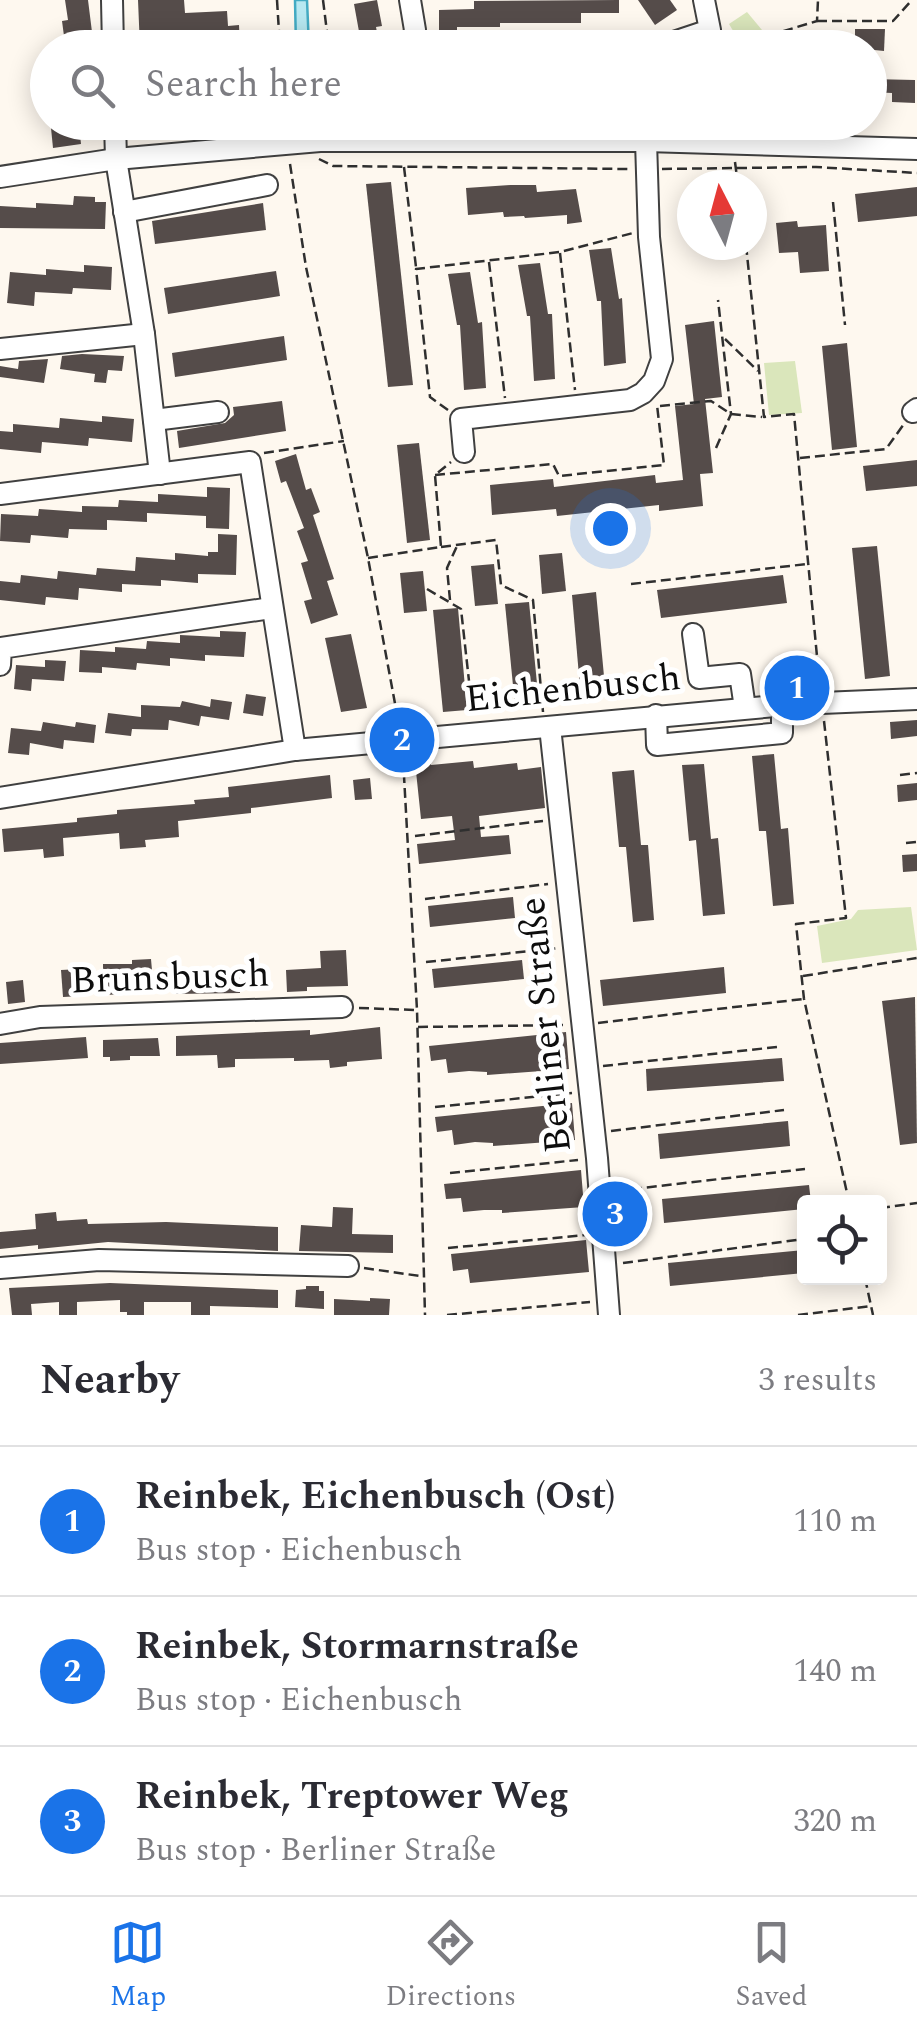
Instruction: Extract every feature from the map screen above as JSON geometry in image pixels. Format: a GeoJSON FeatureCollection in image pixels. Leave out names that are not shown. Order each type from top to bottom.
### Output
{"type":"FeatureCollection","features":[{"type":"Feature","properties":{"kind":"street"},"geometry":{"type":"LineString","coordinates":[[112,0],[113,30]]}},
{"type":"Feature","properties":{"kind":"street"},"geometry":{"type":"LineString","coordinates":[[410,0],[414,30]]}},
{"type":"Feature","properties":{"kind":"street"},"geometry":{"type":"LineString","coordinates":[[704,0],[710,30]]}},
{"type":"Feature","properties":{"kind":"street"},"geometry":{"type":"LineString","coordinates":[[115,140],[160,474]]}},
{"type":"Feature","properties":{"kind":"street"},"geometry":{"type":"LineString","coordinates":[[0,177],[116,160],[318,140]]}},
{"type":"Feature","properties":{"kind":"street"},"geometry":{"type":"LineString","coordinates":[[623,140],[917,149]]}},
{"type":"Feature","properties":{"kind":"street"},"geometry":{"type":"LineString","coordinates":[[464,452],[461,420],[630,400],[644,394],[654,381],[662,359],[649,230],[646,141]]}},
{"type":"Feature","properties":{"kind":"street"},"geometry":{"type":"LineString","coordinates":[[124,212],[267,185]]}},
{"type":"Feature","properties":{"kind":"street"},"geometry":{"type":"LineString","coordinates":[[0,349],[144,334]]}},
{"type":"Feature","properties":{"kind":"street"},"geometry":{"type":"LineString","coordinates":[[154,420],[218,412]]}},
{"type":"Feature","properties":{"kind":"street"},"geometry":{"type":"LineString","coordinates":[[0,494],[250,462],[295,750]]}},
{"type":"Feature","properties":{"kind":"street"},"geometry":{"type":"LineString","coordinates":[[0,665],[1,648],[271,608]]}},
{"type":"Feature","properties":{"kind":"street"},"geometry":{"type":"LineString","coordinates":[[693,634],[699,678],[740,674],[745,708]]}},
{"type":"Feature","properties":{"kind":"street","name":"Eichenbusch"},"geometry":{"type":"LineString","coordinates":[[0,798],[295,750],[745,708],[917,699]]}},
{"type":"Feature","properties":{"kind":"street"},"geometry":{"type":"LineString","coordinates":[[656,716],[657,744],[782,734],[782,706]]}},
{"type":"Feature","properties":{"kind":"street","name":"Berliner Straße"},"geometry":{"type":"LineString","coordinates":[[548,727],[597,1158],[609,1308]]}},
{"type":"Feature","properties":{"kind":"street","name":"Brunsbusch"},"geometry":{"type":"LineString","coordinates":[[0,1024],[40,1017],[342,1007]]}},
{"type":"Feature","properties":{"kind":"street"},"geometry":{"type":"LineString","coordinates":[[0,1268],[99,1260],[348,1266]]}},
{"type":"Feature","properties":{"kind":"path"},"geometry":{"type":"LineString","coordinates":[[277,0],[279,30]]}},
{"type":"Feature","properties":{"kind":"path"},"geometry":{"type":"LineString","coordinates":[[324,0],[328,30]]}},
{"type":"Feature","properties":{"kind":"path"},"geometry":{"type":"LineString","coordinates":[[818,0],[818,21]]}},
{"type":"Feature","properties":{"kind":"path"},"geometry":{"type":"LineString","coordinates":[[788,30],[818,21],[892,21],[912,0]]}},
{"type":"Feature","properties":{"kind":"path"},"geometry":{"type":"LineString","coordinates":[[732,142],[736,168]]}},
{"type":"Feature","properties":{"kind":"path"},"geometry":{"type":"LineString","coordinates":[[286,143],[306,267],[402,740],[416,1010],[424,1315]]}},
{"type":"Feature","properties":{"kind":"path"},"geometry":{"type":"LineString","coordinates":[[317,158],[332,166],[816,167],[917,173]]}},
{"type":"Feature","properties":{"kind":"path"},"geometry":{"type":"LineString","coordinates":[[404,167],[430,397],[461,420]]}},
{"type":"Feature","properties":{"kind":"path"},"geometry":{"type":"LineString","coordinates":[[833,202],[844,324]]}},
{"type":"Feature","properties":{"kind":"path"},"geometry":{"type":"LineString","coordinates":[[416,269],[560,252],[649,230]]}},
{"type":"Feature","properties":{"kind":"path"},"geometry":{"type":"LineString","coordinates":[[560,252],[577,406]]}},
{"type":"Feature","properties":{"kind":"path"},"geometry":{"type":"LineString","coordinates":[[748,260],[764,417]]}},
{"type":"Feature","properties":{"kind":"path"},"geometry":{"type":"LineString","coordinates":[[490,261],[507,414]]}},
{"type":"Feature","properties":{"kind":"path"},"geometry":{"type":"LineString","coordinates":[[716,448],[731,414],[718,300]]}},
{"type":"Feature","properties":{"kind":"path"},"geometry":{"type":"LineString","coordinates":[[722,336],[760,372]]}},
{"type":"Feature","properties":{"kind":"path"},"geometry":{"type":"LineString","coordinates":[[434,475],[553,464],[558,476],[664,465],[654,381]]}},
{"type":"Feature","properties":{"kind":"path"},"geometry":{"type":"LineString","coordinates":[[658,407],[711,401],[731,414],[794,414],[846,918],[796,924],[804,999],[847,1195]]}},
{"type":"Feature","properties":{"kind":"path"},"geometry":{"type":"LineString","coordinates":[[798,458],[886,449],[915,410]]}},
{"type":"Feature","properties":{"kind":"path"},"geometry":{"type":"LineString","coordinates":[[250,462],[266,452],[344,440]]}},
{"type":"Feature","properties":{"kind":"path"},"geometry":{"type":"LineString","coordinates":[[434,475],[464,452]]}},
{"type":"Feature","properties":{"kind":"path"},"geometry":{"type":"LineString","coordinates":[[434,475],[441,547]]}},
{"type":"Feature","properties":{"kind":"path"},"geometry":{"type":"LineString","coordinates":[[368,558],[496,540],[501,585],[533,600],[548,727]]}},
{"type":"Feature","properties":{"kind":"path"},"geometry":{"type":"LineString","coordinates":[[450,602],[446,568],[457,545]]}},
{"type":"Feature","properties":{"kind":"path"},"geometry":{"type":"LineString","coordinates":[[631,584],[808,564]]}},
{"type":"Feature","properties":{"kind":"path"},"geometry":{"type":"LineString","coordinates":[[427,590],[461,608],[475,734]]}},
{"type":"Feature","properties":{"kind":"path"},"geometry":{"type":"LineString","coordinates":[[900,774],[917,773]]}},
{"type":"Feature","properties":{"kind":"path"},"geometry":{"type":"LineString","coordinates":[[415,836],[559,820]]}},
{"type":"Feature","properties":{"kind":"path"},"geometry":{"type":"LineString","coordinates":[[906,843],[917,842]]}},
{"type":"Feature","properties":{"kind":"path"},"geometry":{"type":"LineString","coordinates":[[425,899],[565,882]]}},
{"type":"Feature","properties":{"kind":"path"},"geometry":{"type":"LineString","coordinates":[[426,962],[573,947]]}},
{"type":"Feature","properties":{"kind":"path"},"geometry":{"type":"LineString","coordinates":[[802,976],[917,958]]}},
{"type":"Feature","properties":{"kind":"path"},"geometry":{"type":"LineString","coordinates":[[416,1027],[582,1025],[804,999]]}},
{"type":"Feature","properties":{"kind":"path"},"geometry":{"type":"LineString","coordinates":[[342,1007],[416,1010]]}},
{"type":"Feature","properties":{"kind":"path"},"geometry":{"type":"LineString","coordinates":[[587,1068],[777,1047]]}},
{"type":"Feature","properties":{"kind":"path"},"geometry":{"type":"LineString","coordinates":[[435,1106],[589,1092]]}},
{"type":"Feature","properties":{"kind":"path"},"geometry":{"type":"LineString","coordinates":[[594,1132],[784,1110]]}},
{"type":"Feature","properties":{"kind":"path"},"geometry":{"type":"LineString","coordinates":[[450,1172],[597,1158]]}},
{"type":"Feature","properties":{"kind":"path"},"geometry":{"type":"LineString","coordinates":[[600,1193],[805,1169]]}},
{"type":"Feature","properties":{"kind":"path"},"geometry":{"type":"LineString","coordinates":[[887,1207],[917,1203]]}},
{"type":"Feature","properties":{"kind":"path"},"geometry":{"type":"LineString","coordinates":[[448,1248],[604,1233]]}},
{"type":"Feature","properties":{"kind":"path"},"geometry":{"type":"LineString","coordinates":[[607,1266],[797,1239]]}},
{"type":"Feature","properties":{"kind":"path"},"geometry":{"type":"LineString","coordinates":[[348,1266],[423,1276]]}},
{"type":"Feature","properties":{"kind":"path"},"geometry":{"type":"LineString","coordinates":[[867,1285],[873,1315]]}},
{"type":"Feature","properties":{"kind":"path"},"geometry":{"type":"LineString","coordinates":[[798,1315],[872,1306]]}},
{"type":"Feature","properties":{"kind":"path"},"geometry":{"type":"LineString","coordinates":[[447,1315],[609,1308]]}},
{"type":"Feature","properties":{"kind":"green space"},"geometry":{"type":"Polygon","coordinates":[[[747,12],[762,30],[733,30],[729,24],[747,12]]]}},
{"type":"Feature","properties":{"kind":"green space"},"geometry":{"type":"Polygon","coordinates":[[[795,361],[802,413],[769,415],[764,363],[795,361]]]}},
{"type":"Feature","properties":{"kind":"green space"},"geometry":{"type":"Polygon","coordinates":[[[911,907],[917,950],[822,963],[817,926],[851,919],[858,910],[911,907]]]}},
{"type":"Feature","properties":{"kind":"water"},"geometry":{"type":"Polygon","coordinates":[[[295,0],[307,0],[308,30],[296,30],[295,0]]]}},
{"type":"Feature","properties":{"kind":"building"},"geometry":{"type":"Polygon","coordinates":[[[65,0],[88,0],[92,30],[63,30],[62,21],[68,20],[65,0]]]}},
{"type":"Feature","properties":{"kind":"building"},"geometry":{"type":"Polygon","coordinates":[[[138,0],[184,0],[185,13],[227,11],[228,26],[239,25],[239,30],[139,30],[138,0]]]}},
{"type":"Feature","properties":{"kind":"building"},"geometry":{"type":"Polygon","coordinates":[[[377,0],[382,26],[377,30],[359,30],[354,4],[377,0]]]}},
{"type":"Feature","properties":{"kind":"building"},"geometry":{"type":"Polygon","coordinates":[[[619,0],[619,13],[581,13],[581,23],[500,23],[500,27],[439,30],[439,10],[474,9],[474,1],[619,0]]]}},
{"type":"Feature","properties":{"kind":"building"},"geometry":{"type":"Polygon","coordinates":[[[638,0],[670,0],[677,10],[655,25],[638,0]]]}},
{"type":"Feature","properties":{"kind":"building"},"geometry":{"type":"Polygon","coordinates":[[[887,79],[915,80],[915,103],[892,102],[892,93],[887,93],[887,79]]]}},
{"type":"Feature","properties":{"kind":"building"},"geometry":{"type":"Polygon","coordinates":[[[52,140],[81,140],[81,144],[53,148],[52,140]]]}},
{"type":"Feature","properties":{"kind":"building"},"geometry":{"type":"Polygon","coordinates":[[[391,182],[413,385],[388,387],[366,184],[391,182]]]}},
{"type":"Feature","properties":{"kind":"building"},"geometry":{"type":"Polygon","coordinates":[[[536,185],[537,192],[576,189],[582,222],[567,224],[567,215],[468,215],[466,188],[536,185]]]}},
{"type":"Feature","properties":{"kind":"building"},"geometry":{"type":"Polygon","coordinates":[[[917,187],[917,216],[858,222],[855,194],[917,187]]]}},
{"type":"Feature","properties":{"kind":"building"},"geometry":{"type":"Polygon","coordinates":[[[74,196],[106,202],[105,229],[0,228],[0,206],[73,205],[74,196]]]}},
{"type":"Feature","properties":{"kind":"building"},"geometry":{"type":"Polygon","coordinates":[[[263,203],[266,230],[155,244],[152,221],[263,203]]]}},
{"type":"Feature","properties":{"kind":"building"},"geometry":{"type":"Polygon","coordinates":[[[797,221],[798,227],[826,225],[829,271],[800,273],[798,252],[779,253],[776,223],[797,221]]]}},
{"type":"Feature","properties":{"kind":"building"},"geometry":{"type":"Polygon","coordinates":[[[611,248],[619,299],[622,298],[626,363],[604,366],[601,301],[597,301],[589,250],[611,248]]]}},
{"type":"Feature","properties":{"kind":"building"},"geometry":{"type":"Polygon","coordinates":[[[540,263],[548,314],[552,314],[555,379],[534,381],[530,316],[518,265],[540,263]]]}},
{"type":"Feature","properties":{"kind":"building"},"geometry":{"type":"Polygon","coordinates":[[[84,265],[112,267],[111,290],[35,292],[34,306],[7,303],[10,272],[84,272],[84,265]]]}},
{"type":"Feature","properties":{"kind":"building"},"geometry":{"type":"Polygon","coordinates":[[[276,271],[280,296],[168,314],[164,288],[276,271]]]}},
{"type":"Feature","properties":{"kind":"building"},"geometry":{"type":"Polygon","coordinates":[[[470,272],[478,323],[482,322],[486,388],[464,390],[460,325],[448,274],[470,272]]]}},
{"type":"Feature","properties":{"kind":"building"},"geometry":{"type":"Polygon","coordinates":[[[714,321],[722,397],[705,399],[713,473],[700,474],[703,506],[659,511],[659,505],[557,516],[556,509],[492,515],[490,485],[553,479],[554,487],[655,475],[656,483],[683,480],[675,406],[694,404],[685,325],[714,321]]]}},
{"type":"Feature","properties":{"kind":"building"},"geometry":{"type":"Polygon","coordinates":[[[284,336],[287,360],[175,377],[172,353],[284,336]]]}},
{"type":"Feature","properties":{"kind":"building"},"geometry":{"type":"Polygon","coordinates":[[[847,343],[857,447],[832,450],[822,346],[847,343]]]}},
{"type":"Feature","properties":{"kind":"building"},"geometry":{"type":"Polygon","coordinates":[[[62,356],[124,356],[122,371],[108,370],[106,383],[94,382],[95,374],[60,369],[62,356]]]}},
{"type":"Feature","properties":{"kind":"building"},"geometry":{"type":"Polygon","coordinates":[[[48,359],[44,383],[0,377],[0,366],[18,369],[19,361],[48,359]]]}},
{"type":"Feature","properties":{"kind":"building"},"geometry":{"type":"Polygon","coordinates":[[[282,401],[286,431],[179,448],[177,431],[225,423],[234,415],[233,407],[282,401]]]}},
{"type":"Feature","properties":{"kind":"building"},"geometry":{"type":"Polygon","coordinates":[[[102,416],[134,419],[132,442],[89,438],[88,446],[42,442],[41,453],[0,449],[0,431],[13,432],[13,424],[59,428],[60,418],[102,422],[102,416]]]}},
{"type":"Feature","properties":{"kind":"building"},"geometry":{"type":"Polygon","coordinates":[[[419,443],[430,540],[407,543],[397,445],[419,443]]]}},
{"type":"Feature","properties":{"kind":"building"},"geometry":{"type":"Polygon","coordinates":[[[296,454],[306,490],[311,488],[320,512],[313,515],[334,579],[327,581],[338,615],[311,624],[304,601],[312,599],[301,563],[308,561],[297,531],[304,528],[286,481],[281,483],[275,461],[296,454]]]}},
{"type":"Feature","properties":{"kind":"building"},"geometry":{"type":"Polygon","coordinates":[[[917,460],[917,486],[866,491],[863,466],[917,460]]]}},
{"type":"Feature","properties":{"kind":"building"},"geometry":{"type":"Polygon","coordinates":[[[207,487],[230,488],[229,529],[206,528],[206,516],[147,513],[147,522],[107,520],[107,530],[69,529],[68,538],[31,535],[30,543],[0,541],[1,514],[38,516],[39,509],[82,512],[82,506],[118,507],[119,500],[158,502],[158,494],[207,497],[207,487]]]}},
{"type":"Feature","properties":{"kind":"building"},"geometry":{"type":"Polygon","coordinates":[[[218,534],[237,535],[236,575],[198,574],[198,583],[161,580],[161,586],[122,584],[122,592],[79,588],[78,600],[46,597],[45,605],[0,600],[0,581],[20,583],[21,575],[57,579],[58,571],[96,575],[97,568],[135,571],[136,557],[175,560],[175,553],[208,556],[208,552],[218,552],[218,534]]]}},
{"type":"Feature","properties":{"kind":"building"},"geometry":{"type":"Polygon","coordinates":[[[877,546],[890,676],[865,679],[852,548],[877,546]]]}},
{"type":"Feature","properties":{"kind":"building"},"geometry":{"type":"Polygon","coordinates":[[[562,553],[566,591],[542,594],[539,555],[562,553]]]}},
{"type":"Feature","properties":{"kind":"building"},"geometry":{"type":"Polygon","coordinates":[[[494,564],[498,604],[475,606],[471,566],[494,564]]]}},
{"type":"Feature","properties":{"kind":"building"},"geometry":{"type":"Polygon","coordinates":[[[423,571],[427,611],[404,613],[400,573],[423,571]]]}},
{"type":"Feature","properties":{"kind":"building"},"geometry":{"type":"Polygon","coordinates":[[[783,575],[787,603],[661,618],[657,590],[783,575]]]}},
{"type":"Feature","properties":{"kind":"building"},"geometry":{"type":"Polygon","coordinates":[[[596,592],[606,697],[581,699],[572,595],[596,592]]]}},
{"type":"Feature","properties":{"kind":"building"},"geometry":{"type":"Polygon","coordinates":[[[529,602],[539,704],[515,706],[505,604],[529,602]]]}},
{"type":"Feature","properties":{"kind":"building"},"geometry":{"type":"Polygon","coordinates":[[[458,608],[467,710],[443,712],[433,610],[458,608]]]}},
{"type":"Feature","properties":{"kind":"building"},"geometry":{"type":"Polygon","coordinates":[[[220,631],[246,632],[244,657],[205,655],[205,661],[170,658],[170,666],[137,663],[136,670],[102,667],[102,673],[79,672],[80,650],[146,649],[147,641],[180,643],[180,635],[220,637],[220,631]]]}},
{"type":"Feature","properties":{"kind":"building"},"geometry":{"type":"Polygon","coordinates":[[[351,634],[367,708],[341,712],[325,638],[351,634]]]}},
{"type":"Feature","properties":{"kind":"building"},"geometry":{"type":"Polygon","coordinates":[[[45,660],[66,661],[64,681],[32,679],[31,691],[14,689],[16,665],[45,667],[45,660]]]}},
{"type":"Feature","properties":{"kind":"building"},"geometry":{"type":"Polygon","coordinates":[[[246,694],[266,697],[263,716],[243,713],[246,694]]]}},
{"type":"Feature","properties":{"kind":"building"},"geometry":{"type":"Polygon","coordinates":[[[211,699],[232,702],[229,720],[201,716],[199,726],[169,720],[168,730],[132,729],[131,736],[105,733],[108,713],[141,717],[141,705],[180,707],[182,701],[210,707],[211,699]]]}},
{"type":"Feature","properties":{"kind":"building"},"geometry":{"type":"Polygon","coordinates":[[[917,720],[917,736],[891,739],[890,722],[917,720]]]}},
{"type":"Feature","properties":{"kind":"building"},"geometry":{"type":"Polygon","coordinates":[[[43,722],[75,727],[76,722],[96,725],[94,743],[64,740],[63,749],[30,743],[29,755],[8,753],[11,728],[41,731],[43,722]]]}},
{"type":"Feature","properties":{"kind":"building"},"geometry":{"type":"Polygon","coordinates":[[[774,754],[781,829],[788,828],[794,904],[773,906],[766,831],[759,831],[752,756],[774,754]]]}},
{"type":"Feature","properties":{"kind":"building"},"geometry":{"type":"Polygon","coordinates":[[[430,760],[431,765],[473,761],[474,768],[517,763],[518,770],[541,767],[545,808],[479,816],[481,837],[509,835],[511,854],[419,864],[417,844],[455,840],[452,816],[421,819],[415,762],[430,760]]]}},
{"type":"Feature","properties":{"kind":"building"},"geometry":{"type":"Polygon","coordinates":[[[704,764],[711,839],[718,838],[725,914],[703,916],[696,840],[689,841],[682,765],[704,764]]]}},
{"type":"Feature","properties":{"kind":"building"},"geometry":{"type":"Polygon","coordinates":[[[634,770],[641,845],[648,845],[654,920],[633,922],[626,847],[619,847],[612,772],[634,770]]]}},
{"type":"Feature","properties":{"kind":"building"},"geometry":{"type":"Polygon","coordinates":[[[330,775],[332,798],[178,821],[179,837],[145,840],[146,847],[120,849],[119,833],[63,838],[64,856],[44,858],[43,849],[4,852],[2,829],[77,822],[77,818],[117,814],[117,810],[195,804],[194,800],[229,797],[228,787],[330,775]]]}},
{"type":"Feature","properties":{"kind":"building"},"geometry":{"type":"Polygon","coordinates":[[[370,778],[372,799],[355,800],[353,780],[370,778]]]}},
{"type":"Feature","properties":{"kind":"building"},"geometry":{"type":"Polygon","coordinates":[[[917,783],[917,800],[898,802],[897,785],[917,783]]]}},
{"type":"Feature","properties":{"kind":"building"},"geometry":{"type":"Polygon","coordinates":[[[917,854],[917,871],[903,872],[902,855],[917,854]]]}},
{"type":"Feature","properties":{"kind":"building"},"geometry":{"type":"Polygon","coordinates":[[[513,897],[515,918],[430,927],[428,906],[513,897]]]}},
{"type":"Feature","properties":{"kind":"building"},"geometry":{"type":"Polygon","coordinates":[[[346,950],[348,986],[307,987],[307,991],[287,992],[286,970],[321,968],[320,951],[346,950]]]}},
{"type":"Feature","properties":{"kind":"building"},"geometry":{"type":"Polygon","coordinates":[[[151,959],[154,993],[103,995],[103,964],[132,964],[132,960],[151,959]]]}},
{"type":"Feature","properties":{"kind":"building"},"geometry":{"type":"Polygon","coordinates":[[[522,960],[524,979],[434,988],[432,969],[522,960]]]}},
{"type":"Feature","properties":{"kind":"building"},"geometry":{"type":"Polygon","coordinates":[[[724,967],[726,993],[603,1006],[600,980],[724,967]]]}},
{"type":"Feature","properties":{"kind":"building"},"geometry":{"type":"Polygon","coordinates":[[[80,969],[82,996],[63,997],[61,970],[80,969]]]}},
{"type":"Feature","properties":{"kind":"building"},"geometry":{"type":"Polygon","coordinates":[[[239,976],[240,993],[176,994],[176,978],[239,976]]]}},
{"type":"Feature","properties":{"kind":"building"},"geometry":{"type":"Polygon","coordinates":[[[23,980],[25,1002],[8,1004],[6,982],[23,980]]]}},
{"type":"Feature","properties":{"kind":"building"},"geometry":{"type":"Polygon","coordinates":[[[915,997],[917,1143],[900,1145],[882,1001],[915,997]]]}},
{"type":"Feature","properties":{"kind":"building"},"geometry":{"type":"Polygon","coordinates":[[[380,1027],[382,1059],[347,1062],[347,1066],[330,1068],[329,1060],[294,1058],[235,1059],[235,1067],[218,1068],[217,1055],[176,1056],[176,1036],[310,1030],[310,1035],[380,1027]]]}},
{"type":"Feature","properties":{"kind":"building"},"geometry":{"type":"Polygon","coordinates":[[[566,1032],[569,1069],[487,1075],[469,1071],[448,1073],[446,1059],[431,1061],[429,1046],[566,1032]]]}},
{"type":"Feature","properties":{"kind":"building"},"geometry":{"type":"Polygon","coordinates":[[[86,1037],[88,1058],[0,1064],[0,1043],[86,1037]]]}},
{"type":"Feature","properties":{"kind":"building"},"geometry":{"type":"Polygon","coordinates":[[[158,1038],[160,1056],[110,1061],[110,1057],[103,1057],[103,1040],[158,1038]]]}},
{"type":"Feature","properties":{"kind":"building"},"geometry":{"type":"Polygon","coordinates":[[[782,1058],[784,1081],[647,1091],[646,1069],[782,1058]]]}},
{"type":"Feature","properties":{"kind":"building"},"geometry":{"type":"Polygon","coordinates":[[[572,1103],[575,1140],[454,1145],[452,1130],[437,1132],[435,1117],[572,1103]]]}},
{"type":"Feature","properties":{"kind":"building"},"geometry":{"type":"Polygon","coordinates":[[[788,1121],[790,1146],[660,1159],[658,1134],[788,1121]]]}},
{"type":"Feature","properties":{"kind":"building"},"geometry":{"type":"Polygon","coordinates":[[[581,1170],[584,1207],[463,1212],[461,1198],[446,1199],[444,1184],[581,1170]]]}},
{"type":"Feature","properties":{"kind":"building"},"geometry":{"type":"Polygon","coordinates":[[[809,1185],[810,1195],[797,1195],[797,1210],[664,1223],[662,1199],[809,1185]]]}},
{"type":"Feature","properties":{"kind":"building"},"geometry":{"type":"Polygon","coordinates":[[[333,1207],[353,1208],[352,1234],[393,1235],[393,1253],[299,1251],[301,1225],[332,1227],[333,1207]]]}},
{"type":"Feature","properties":{"kind":"building"},"geometry":{"type":"Polygon","coordinates":[[[56,1212],[57,1221],[87,1219],[88,1224],[166,1222],[278,1227],[278,1251],[108,1242],[0,1249],[0,1232],[36,1229],[35,1214],[56,1212]]]}},
{"type":"Feature","properties":{"kind":"building"},"geometry":{"type":"Polygon","coordinates":[[[586,1240],[589,1272],[470,1283],[468,1269],[453,1271],[451,1254],[586,1240]]]}},
{"type":"Feature","properties":{"kind":"building"},"geometry":{"type":"Polygon","coordinates":[[[797,1251],[797,1274],[670,1286],[668,1263],[797,1251]]]}},
{"type":"Feature","properties":{"kind":"building"},"geometry":{"type":"Polygon","coordinates":[[[110,1283],[278,1290],[278,1308],[210,1306],[210,1315],[191,1315],[191,1302],[144,1302],[144,1315],[127,1315],[120,1312],[120,1300],[77,1302],[77,1315],[59,1315],[59,1302],[31,1304],[32,1315],[12,1315],[9,1288],[110,1283]]]}},
{"type":"Feature","properties":{"kind":"building"},"geometry":{"type":"Polygon","coordinates":[[[319,1286],[319,1291],[324,1291],[324,1309],[295,1307],[296,1290],[319,1286]]]}},
{"type":"Feature","properties":{"kind":"building"},"geometry":{"type":"Polygon","coordinates":[[[334,1299],[390,1299],[389,1315],[334,1315],[334,1299]]]}},
{"type":"Feature","properties":{"kind":"place","name":"Reinbek, Eichenbusch (Ost)"},"geometry":{"type":"Point","coordinates":[797,688]}},
{"type":"Feature","properties":{"kind":"place","name":"Reinbek, Stormarnstraße"},"geometry":{"type":"Point","coordinates":[402,740]}},
{"type":"Feature","properties":{"kind":"place","name":"Reinbek, Treptower Weg"},"geometry":{"type":"Point","coordinates":[615,1214]}}]}
